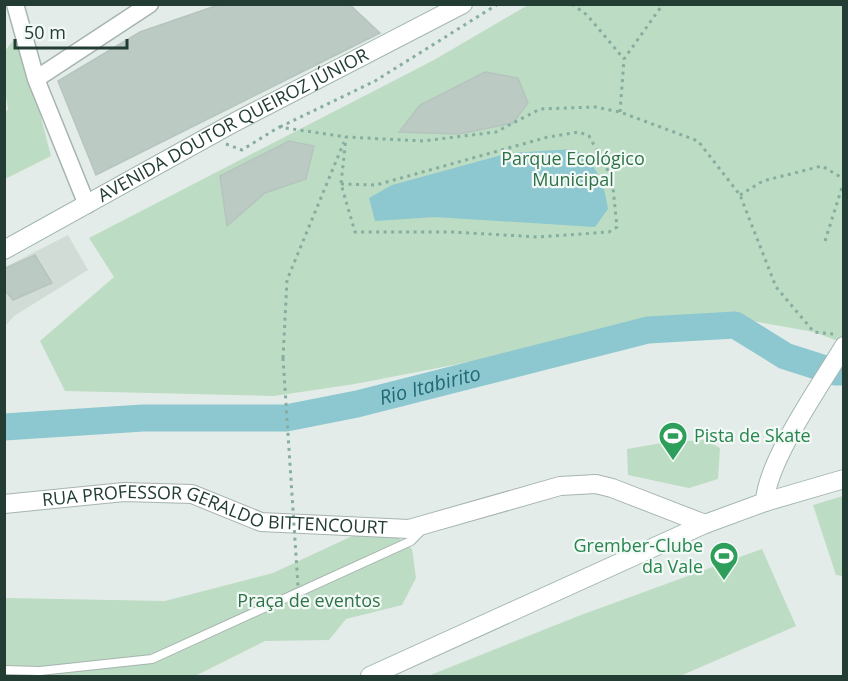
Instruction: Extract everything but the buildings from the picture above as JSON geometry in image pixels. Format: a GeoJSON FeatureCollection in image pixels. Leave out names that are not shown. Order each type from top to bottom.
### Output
{"type":"FeatureCollection","features":[{"type":"Feature","properties":{"kind":"main road","name":"AVENIDA DOUTOR QUEIROZ JÚNIOR"},"geometry":{"type":"LineString","coordinates":[[4,250],[235,122],[463,4]]}},
{"type":"Feature","properties":{"kind":"main road"},"geometry":{"type":"LineString","coordinates":[[765,502],[766,490],[782,453],[843,346]]}},
{"type":"Feature","properties":{"kind":"main road"},"geometry":{"type":"LineString","coordinates":[[370,676],[705,524],[765,502],[843,479]]}},
{"type":"Feature","properties":{"kind":"main road","name":"RUA PROFESSOR GERALDO BITTENCOURT"},"geometry":{"type":"LineString","coordinates":[[4,504],[124,492],[181,494],[192,495],[261,522],[409,529],[560,486],[579,484],[612,488],[705,524]]}},
{"type":"Feature","properties":{"kind":"street"},"geometry":{"type":"LineString","coordinates":[[15,4],[36,79],[87,205]]}},
{"type":"Feature","properties":{"kind":"street"},"geometry":{"type":"LineString","coordinates":[[36,79],[150,4]]}},
{"type":"Feature","properties":{"kind":"lane"},"geometry":{"type":"LineString","coordinates":[[4,670],[40,671],[152,659],[411,542],[426,526]]}},
{"type":"Feature","properties":{"kind":"path"},"geometry":{"type":"LineString","coordinates":[[242,150],[279,127],[375,81],[498,4]]}},
{"type":"Feature","properties":{"kind":"path"},"geometry":{"type":"LineString","coordinates":[[572,4],[587,15],[624,59]]}},
{"type":"Feature","properties":{"kind":"path"},"geometry":{"type":"LineString","coordinates":[[620,111],[624,59],[663,4]]}},
{"type":"Feature","properties":{"kind":"path"},"geometry":{"type":"LineString","coordinates":[[279,127],[346,137],[423,141],[496,132],[540,109],[595,107],[620,111],[698,141],[740,195],[776,287],[814,332],[843,336]]}},
{"type":"Feature","properties":{"kind":"path"},"geometry":{"type":"LineString","coordinates":[[341,184],[376,185],[548,137],[579,132],[589,136],[612,178],[617,227],[609,232],[538,237],[452,232],[355,232],[341,184],[346,137]]}},
{"type":"Feature","properties":{"kind":"path"},"geometry":{"type":"LineString","coordinates":[[298,586],[282,358],[287,280],[346,137]]}},
{"type":"Feature","properties":{"kind":"path"},"geometry":{"type":"LineString","coordinates":[[740,195],[763,181],[822,166],[843,180],[825,241]]}},
{"type":"Feature","properties":{"kind":"shaded area"},"geometry":{"type":"Polygon","coordinates":[[[68,235],[88,270],[14,316],[5,326],[5,267],[68,235]]]}},
{"type":"Feature","properties":{"kind":"green space","name":"Parque Ecológico Municipal"},"geometry":{"type":"Polygon","coordinates":[[[528,5],[843,5],[843,343],[814,332],[736,318],[646,323],[515,353],[355,384],[274,396],[65,391],[40,341],[114,277],[89,238],[434,60],[528,5]]]}},
{"type":"Feature","properties":{"kind":"green space"},"geometry":{"type":"Polygon","coordinates":[[[19,33],[51,156],[5,179],[5,113],[8,109],[4,52],[19,33]]]}},
{"type":"Feature","properties":{"kind":"green space","name":"Pista de Skate"},"geometry":{"type":"Polygon","coordinates":[[[705,440],[720,448],[718,479],[689,488],[628,475],[627,449],[668,442],[705,440]]]}},
{"type":"Feature","properties":{"kind":"green space"},"geometry":{"type":"Polygon","coordinates":[[[844,496],[843,576],[836,575],[813,505],[844,496]]]}},
{"type":"Feature","properties":{"kind":"green space","name":"Praça de eventos"},"geometry":{"type":"Polygon","coordinates":[[[380,523],[412,549],[416,578],[402,605],[346,619],[329,640],[265,641],[195,676],[5,676],[5,598],[165,601],[273,573],[380,523]]]}},
{"type":"Feature","properties":{"kind":"green space","name":"Grember-Clube da Vale"},"geometry":{"type":"Polygon","coordinates":[[[762,549],[796,626],[680,676],[428,676],[581,615],[762,549]]]}},
{"type":"Feature","properties":{"kind":"water"},"geometry":{"type":"Polygon","coordinates":[[[574,149],[594,167],[602,182],[608,209],[595,227],[435,217],[375,221],[369,198],[392,185],[509,153],[574,149]]]}},
{"type":"Feature","properties":{"kind":"waterway","name":"Rio Itabirito"},"geometry":{"type":"LineString","coordinates":[[4,427],[143,418],[286,418],[357,404],[648,330],[735,325],[785,356],[835,372],[844,372]]}},
{"type":"Feature","properties":{"kind":"place","name":"Pista de Skate"},"geometry":{"type":"Point","coordinates":[673,462]}},
{"type":"Feature","properties":{"kind":"place","name":"Grember-Clube da Vale"},"geometry":{"type":"Point","coordinates":[724,582]}}]}
